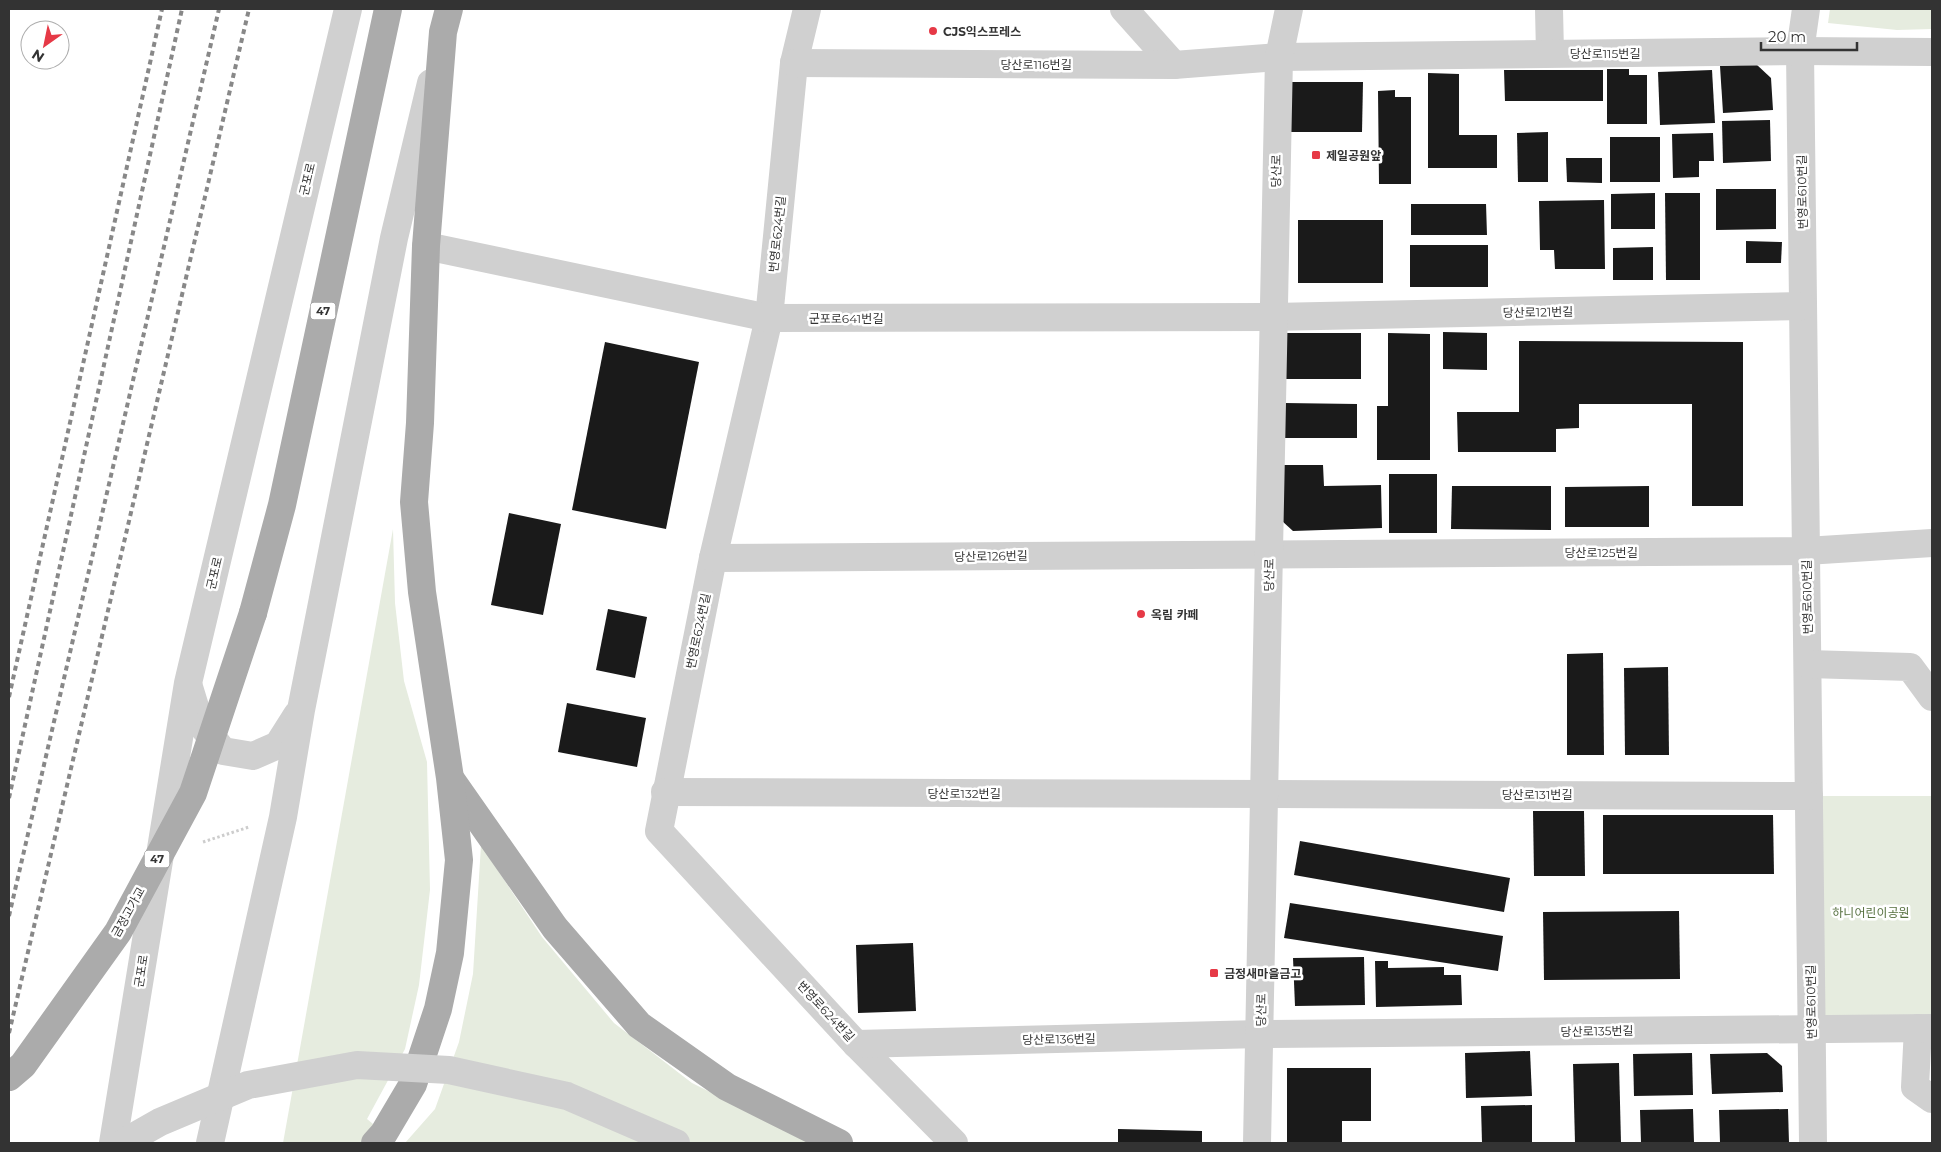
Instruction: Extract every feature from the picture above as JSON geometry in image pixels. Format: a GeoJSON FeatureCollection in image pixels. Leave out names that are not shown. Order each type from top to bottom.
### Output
{"type":"FeatureCollection","features":[{"type":"Feature","properties":{"kind":"main road","name":"금정고가교"},"geometry":{"type":"LineString","coordinates":[[9,1077],[23,1065],[118,932],[193,792],[253,613],[282,505],[388,9]]}},
{"type":"Feature","properties":{"kind":"main road"},"geometry":{"type":"LineString","coordinates":[[380,1138],[413,1084],[438,1009],[450,952],[459,860],[450,778],[422,592],[414,502],[420,423],[426,246],[446,20]]}},
{"type":"Feature","properties":{"kind":"main road"},"geometry":{"type":"LineString","coordinates":[[450,778],[556,928],[639,1025],[727,1087],[840,1143]]}},
{"type":"Feature","properties":{"kind":"street","name":"군포로"},"geometry":{"type":"LineString","coordinates":[[113,1143],[188,684],[348,9]]}},
{"type":"Feature","properties":{"kind":"street","name":"번영로624번길"},"geometry":{"type":"LineString","coordinates":[[807,9],[794,63],[769,318],[713,558],[665,792],[659,831],[856,1044],[954,1143]]}},
{"type":"Feature","properties":{"kind":"street"},"geometry":{"type":"LineString","coordinates":[[1124,9],[1174,65]]}},
{"type":"Feature","properties":{"kind":"street","name":"당산로"},"geometry":{"type":"LineString","coordinates":[[1257,1143],[1261,1034],[1270,553],[1272,317],[1279,57],[1289,9]]}},
{"type":"Feature","properties":{"kind":"street"},"geometry":{"type":"LineString","coordinates":[[1549,9],[1550,53]]}},
{"type":"Feature","properties":{"kind":"street","name":"번영로610번길"},"geometry":{"type":"LineString","coordinates":[[1806,9],[1800,51],[1813,1143]]}},
{"type":"Feature","properties":{"kind":"street"},"geometry":{"type":"LineString","coordinates":[[210,1143],[283,816],[301,710],[394,238],[446,20]]}},
{"type":"Feature","properties":{"kind":"street","name":"당산로115번길"},"geometry":{"type":"LineString","coordinates":[[1279,57],[1800,51],[1932,52]]}},
{"type":"Feature","properties":{"kind":"street","name":"당산로116번길"},"geometry":{"type":"LineString","coordinates":[[794,63],[1174,65],[1279,57]]}},
{"type":"Feature","properties":{"kind":"street","name":"군포로641번길"},"geometry":{"type":"LineString","coordinates":[[426,246],[769,318],[1272,317]]}},
{"type":"Feature","properties":{"kind":"street","name":"당산로121번길"},"geometry":{"type":"LineString","coordinates":[[1272,317],[1803,306]]}},
{"type":"Feature","properties":{"kind":"street","name":"당산로125번길"},"geometry":{"type":"LineString","coordinates":[[1270,553],[1806,551],[1932,543]]}},
{"type":"Feature","properties":{"kind":"street","name":"당산로126번길"},"geometry":{"type":"LineString","coordinates":[[713,558],[1270,553]]}},
{"type":"Feature","properties":{"kind":"street"},"geometry":{"type":"LineString","coordinates":[[1808,664],[1921,662],[1932,697]]}},
{"type":"Feature","properties":{"kind":"street"},"geometry":{"type":"LineString","coordinates":[[188,684],[200,723],[223,751],[252,756],[278,745],[301,710]]}},
{"type":"Feature","properties":{"kind":"street","name":"당산로132번길"},"geometry":{"type":"LineString","coordinates":[[665,792],[1264,795]]}},
{"type":"Feature","properties":{"kind":"street","name":"당산로131번길"},"geometry":{"type":"LineString","coordinates":[[1264,795],[1809,796]]}},
{"type":"Feature","properties":{"kind":"street"},"geometry":{"type":"LineString","coordinates":[[1925,1028],[1915,1087],[1932,1099]]}},
{"type":"Feature","properties":{"kind":"street","name":"당산로135번길"},"geometry":{"type":"LineString","coordinates":[[1261,1034],[1925,1028]]}},
{"type":"Feature","properties":{"kind":"street","name":"당산로136번길"},"geometry":{"type":"LineString","coordinates":[[856,1044],[1261,1034]]}},
{"type":"Feature","properties":{"kind":"street"},"geometry":{"type":"LineString","coordinates":[[123,1143],[160,1122],[248,1084],[357,1064],[449,1070],[567,1096],[676,1143]]}},
{"type":"Feature","properties":{"kind":"path"},"geometry":{"type":"LineString","coordinates":[[160,855],[283,816]]}},
{"type":"Feature","properties":{"kind":"green space"},"geometry":{"type":"Polygon","coordinates":[[[1830,9],[1932,9],[1932,29],[1897,30],[1828,23],[1830,9]]]}},
{"type":"Feature","properties":{"kind":"green space"},"geometry":{"type":"Polygon","coordinates":[[[393,529],[395,603],[404,681],[427,762],[430,890],[419,985],[405,1049],[367,1119],[396,1143],[283,1143],[393,529]]]}},
{"type":"Feature","properties":{"kind":"green space","name":"하니어린이공원"},"geometry":{"type":"Polygon","coordinates":[[[1809,796],[1932,796],[1932,1028],[1812,1029],[1809,796]]]}},
{"type":"Feature","properties":{"kind":"green space"},"geometry":{"type":"Polygon","coordinates":[[[481,845],[542,937],[614,1023],[692,1083],[813,1143],[405,1143],[435,1109],[459,1042],[473,974],[481,845]]]}},
{"type":"Feature","properties":{"kind":"building"},"geometry":{"type":"Polygon","coordinates":[[[1756,64],[1771,78],[1773,110],[1723,113],[1720,66],[1756,64]]]}},
{"type":"Feature","properties":{"kind":"building"},"geometry":{"type":"Polygon","coordinates":[[[1607,69],[1629,69],[1629,75],[1647,75],[1647,124],[1607,124],[1607,69]]]}},
{"type":"Feature","properties":{"kind":"building"},"geometry":{"type":"Polygon","coordinates":[[[1504,70],[1603,70],[1603,101],[1505,101],[1504,70]]]}},
{"type":"Feature","properties":{"kind":"building"},"geometry":{"type":"Polygon","coordinates":[[[1712,70],[1715,123],[1660,125],[1658,72],[1712,70]]]}},
{"type":"Feature","properties":{"kind":"building"},"geometry":{"type":"Polygon","coordinates":[[[1428,73],[1459,74],[1459,135],[1497,135],[1497,168],[1428,168],[1428,73]]]}},
{"type":"Feature","properties":{"kind":"building"},"geometry":{"type":"Polygon","coordinates":[[[1287,82],[1363,82],[1362,132],[1287,132],[1287,82]]]}},
{"type":"Feature","properties":{"kind":"building"},"geometry":{"type":"Polygon","coordinates":[[[1395,90],[1395,97],[1411,97],[1411,184],[1379,184],[1378,91],[1395,90]]]}},
{"type":"Feature","properties":{"kind":"building"},"geometry":{"type":"Polygon","coordinates":[[[1770,120],[1771,161],[1723,163],[1722,121],[1770,120]]]}},
{"type":"Feature","properties":{"kind":"building"},"geometry":{"type":"Polygon","coordinates":[[[1548,132],[1548,182],[1518,182],[1517,133],[1548,132]]]}},
{"type":"Feature","properties":{"kind":"building"},"geometry":{"type":"Polygon","coordinates":[[[1713,133],[1714,161],[1699,161],[1699,177],[1673,178],[1672,134],[1713,133]]]}},
{"type":"Feature","properties":{"kind":"building"},"geometry":{"type":"Polygon","coordinates":[[[1610,137],[1660,137],[1660,182],[1610,182],[1610,137]]]}},
{"type":"Feature","properties":{"kind":"building"},"geometry":{"type":"Polygon","coordinates":[[[1566,158],[1602,158],[1602,183],[1567,182],[1566,158]]]}},
{"type":"Feature","properties":{"kind":"building"},"geometry":{"type":"Polygon","coordinates":[[[1716,189],[1776,189],[1776,229],[1716,230],[1716,189]]]}},
{"type":"Feature","properties":{"kind":"building"},"geometry":{"type":"Polygon","coordinates":[[[1655,193],[1655,229],[1611,229],[1611,194],[1655,193]]]}},
{"type":"Feature","properties":{"kind":"building"},"geometry":{"type":"Polygon","coordinates":[[[1665,193],[1700,193],[1700,280],[1666,280],[1665,193]]]}},
{"type":"Feature","properties":{"kind":"building"},"geometry":{"type":"Polygon","coordinates":[[[1604,200],[1605,269],[1555,269],[1554,250],[1540,250],[1539,201],[1604,200]]]}},
{"type":"Feature","properties":{"kind":"building"},"geometry":{"type":"Polygon","coordinates":[[[1411,204],[1486,204],[1487,235],[1411,235],[1411,204]]]}},
{"type":"Feature","properties":{"kind":"building"},"geometry":{"type":"Polygon","coordinates":[[[1298,220],[1383,220],[1383,283],[1298,283],[1298,220]]]}},
{"type":"Feature","properties":{"kind":"building"},"geometry":{"type":"Polygon","coordinates":[[[1746,241],[1782,242],[1781,263],[1746,263],[1746,241]]]}},
{"type":"Feature","properties":{"kind":"building"},"geometry":{"type":"Polygon","coordinates":[[[1410,245],[1488,245],[1488,287],[1410,287],[1410,245]]]}},
{"type":"Feature","properties":{"kind":"building"},"geometry":{"type":"Polygon","coordinates":[[[1653,247],[1653,280],[1613,280],[1613,248],[1653,247]]]}},
{"type":"Feature","properties":{"kind":"building"},"geometry":{"type":"Polygon","coordinates":[[[1443,332],[1487,333],[1487,370],[1443,369],[1443,332]]]}},
{"type":"Feature","properties":{"kind":"building"},"geometry":{"type":"Polygon","coordinates":[[[1282,333],[1361,333],[1361,379],[1282,379],[1282,333]]]}},
{"type":"Feature","properties":{"kind":"building"},"geometry":{"type":"Polygon","coordinates":[[[1388,333],[1430,334],[1430,460],[1377,460],[1377,406],[1388,406],[1388,333]]]}},
{"type":"Feature","properties":{"kind":"building"},"geometry":{"type":"Polygon","coordinates":[[[1519,341],[1743,342],[1743,506],[1692,506],[1692,404],[1579,404],[1579,428],[1556,429],[1556,452],[1458,452],[1457,412],[1519,412],[1519,341]]]}},
{"type":"Feature","properties":{"kind":"building"},"geometry":{"type":"Polygon","coordinates":[[[605,342],[699,362],[666,529],[572,510],[605,342]]]}},
{"type":"Feature","properties":{"kind":"building"},"geometry":{"type":"Polygon","coordinates":[[[1284,403],[1357,404],[1357,438],[1285,438],[1284,403]]]}},
{"type":"Feature","properties":{"kind":"building"},"geometry":{"type":"Polygon","coordinates":[[[1280,465],[1323,465],[1324,486],[1381,485],[1382,528],[1293,531],[1282,521],[1280,465]]]}},
{"type":"Feature","properties":{"kind":"building"},"geometry":{"type":"Polygon","coordinates":[[[1389,474],[1437,474],[1437,533],[1389,533],[1389,474]]]}},
{"type":"Feature","properties":{"kind":"building"},"geometry":{"type":"Polygon","coordinates":[[[1452,486],[1551,486],[1551,530],[1451,529],[1452,486]]]}},
{"type":"Feature","properties":{"kind":"building"},"geometry":{"type":"Polygon","coordinates":[[[1649,486],[1649,527],[1565,527],[1565,487],[1649,486]]]}},
{"type":"Feature","properties":{"kind":"building"},"geometry":{"type":"Polygon","coordinates":[[[509,513],[561,524],[543,615],[491,605],[509,513]]]}},
{"type":"Feature","properties":{"kind":"building"},"geometry":{"type":"Polygon","coordinates":[[[608,609],[647,617],[635,678],[596,670],[608,609]]]}},
{"type":"Feature","properties":{"kind":"building"},"geometry":{"type":"Polygon","coordinates":[[[1603,653],[1604,755],[1567,755],[1567,654],[1603,653]]]}},
{"type":"Feature","properties":{"kind":"building"},"geometry":{"type":"Polygon","coordinates":[[[1668,667],[1669,755],[1625,755],[1624,668],[1668,667]]]}},
{"type":"Feature","properties":{"kind":"building"},"geometry":{"type":"Polygon","coordinates":[[[567,703],[646,718],[637,767],[558,752],[567,703]]]}},
{"type":"Feature","properties":{"kind":"building"},"geometry":{"type":"Polygon","coordinates":[[[1533,811],[1584,811],[1585,876],[1534,876],[1533,811]]]}},
{"type":"Feature","properties":{"kind":"building"},"geometry":{"type":"Polygon","coordinates":[[[1603,815],[1773,815],[1774,874],[1603,874],[1603,815]]]}},
{"type":"Feature","properties":{"kind":"building"},"geometry":{"type":"Polygon","coordinates":[[[1300,841],[1510,878],[1504,912],[1294,875],[1300,841]]]}},
{"type":"Feature","properties":{"kind":"building"},"geometry":{"type":"Polygon","coordinates":[[[1290,903],[1503,936],[1498,971],[1284,938],[1290,903]]]}},
{"type":"Feature","properties":{"kind":"building"},"geometry":{"type":"Polygon","coordinates":[[[1679,911],[1680,979],[1544,980],[1543,912],[1679,911]]]}},
{"type":"Feature","properties":{"kind":"building"},"geometry":{"type":"Polygon","coordinates":[[[913,943],[916,1011],[858,1013],[856,945],[913,943]]]}},
{"type":"Feature","properties":{"kind":"building"},"geometry":{"type":"Polygon","coordinates":[[[1364,957],[1365,1005],[1295,1006],[1293,958],[1364,957]]]}},
{"type":"Feature","properties":{"kind":"building"},"geometry":{"type":"Polygon","coordinates":[[[1375,961],[1388,961],[1388,968],[1444,967],[1444,975],[1461,975],[1462,1005],[1376,1007],[1375,961]]]}},
{"type":"Feature","properties":{"kind":"building"},"geometry":{"type":"Polygon","coordinates":[[[1530,1051],[1532,1096],[1466,1098],[1465,1053],[1530,1051]]]}},
{"type":"Feature","properties":{"kind":"building"},"geometry":{"type":"Polygon","coordinates":[[[1692,1053],[1693,1095],[1634,1096],[1633,1054],[1692,1053]]]}},
{"type":"Feature","properties":{"kind":"building"},"geometry":{"type":"Polygon","coordinates":[[[1767,1053],[1782,1066],[1783,1092],[1712,1094],[1710,1054],[1767,1053]]]}},
{"type":"Feature","properties":{"kind":"building"},"geometry":{"type":"Polygon","coordinates":[[[1619,1063],[1621,1143],[1575,1143],[1573,1064],[1619,1063]]]}},
{"type":"Feature","properties":{"kind":"building"},"geometry":{"type":"Polygon","coordinates":[[[1287,1068],[1371,1068],[1371,1121],[1342,1121],[1342,1143],[1287,1143],[1287,1068]]]}},
{"type":"Feature","properties":{"kind":"building"},"geometry":{"type":"Polygon","coordinates":[[[1532,1105],[1532,1143],[1482,1143],[1481,1106],[1532,1105]]]}},
{"type":"Feature","properties":{"kind":"building"},"geometry":{"type":"Polygon","coordinates":[[[1693,1109],[1694,1143],[1641,1143],[1640,1110],[1693,1109]]]}},
{"type":"Feature","properties":{"kind":"building"},"geometry":{"type":"Polygon","coordinates":[[[1788,1109],[1789,1143],[1720,1143],[1719,1110],[1788,1109]]]}},
{"type":"Feature","properties":{"kind":"building"},"geometry":{"type":"Polygon","coordinates":[[[1118,1129],[1202,1131],[1202,1143],[1118,1143],[1118,1129]]]}},
{"type":"Feature","properties":{"kind":"railway"},"geometry":{"type":"LineString","coordinates":[[9,697],[162,9]]}},
{"type":"Feature","properties":{"kind":"railway"},"geometry":{"type":"LineString","coordinates":[[9,798],[182,9]]}},
{"type":"Feature","properties":{"kind":"railway"},"geometry":{"type":"LineString","coordinates":[[9,916],[219,9]]}},
{"type":"Feature","properties":{"kind":"railway"},"geometry":{"type":"LineString","coordinates":[[9,1033],[249,9]]}},
{"type":"Feature","properties":{"kind":"place","name":"CJS익스프레스"},"geometry":{"type":"Point","coordinates":[933,31]}},
{"type":"Feature","properties":{"kind":"place","name":"제일공원앞"},"geometry":{"type":"Point","coordinates":[1316,155]}},
{"type":"Feature","properties":{"kind":"place","name":"옥림 카페"},"geometry":{"type":"Point","coordinates":[1141,614]}},
{"type":"Feature","properties":{"kind":"place","name":"금정새마을금고"},"geometry":{"type":"Point","coordinates":[1214,973]}}]}
